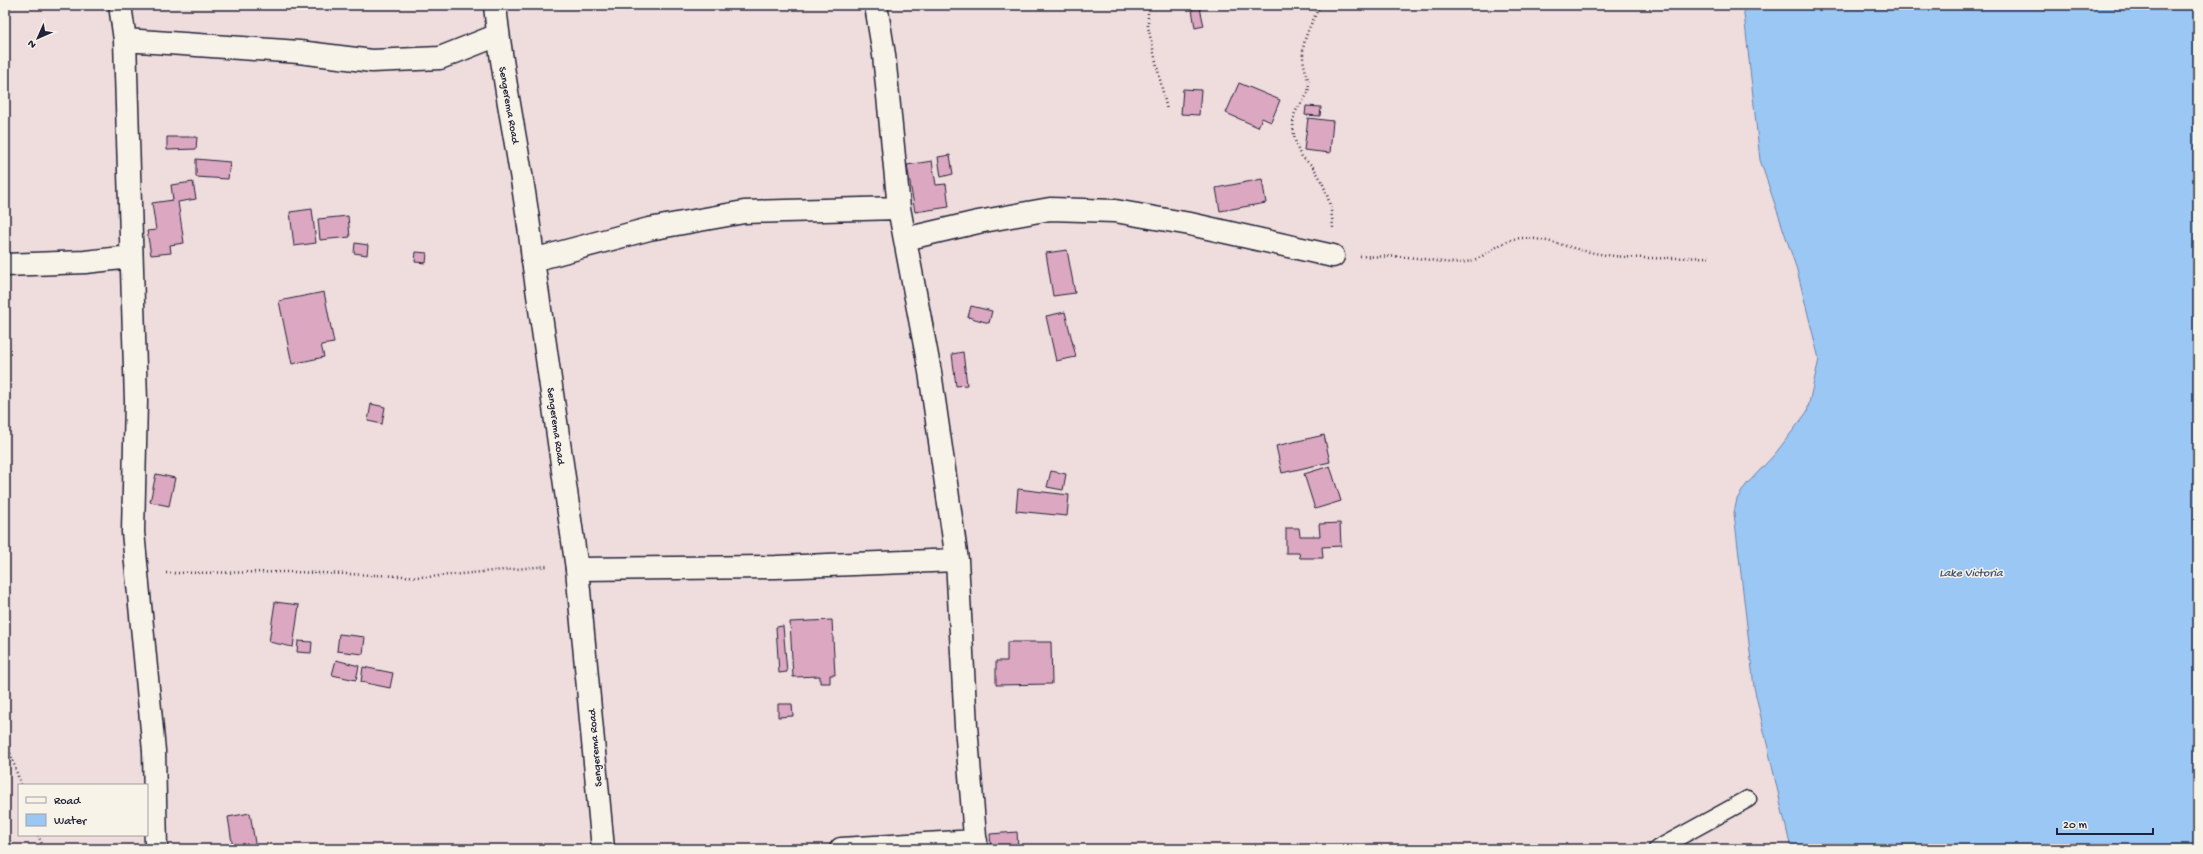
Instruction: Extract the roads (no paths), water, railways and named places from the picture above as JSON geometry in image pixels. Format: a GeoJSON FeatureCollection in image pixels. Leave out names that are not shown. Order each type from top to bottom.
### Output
{"type":"FeatureCollection","features":[{"type":"Feature","properties":{"kind":"street"},"geometry":{"type":"LineString","coordinates":[[120,5],[125,40],[136,401],[133,532],[154,751],[156,849]]}},
{"type":"Feature","properties":{"kind":"street","name":"Sengerema Road"},"geometry":{"type":"LineString","coordinates":[[495,5],[498,35],[528,211],[533,260],[577,566],[603,849]]}},
{"type":"Feature","properties":{"kind":"street"},"geometry":{"type":"LineString","coordinates":[[841,849],[976,845],[966,726],[957,560],[930,372],[899,208],[884,55],[876,5]]}},
{"type":"Feature","properties":{"kind":"street"},"geometry":{"type":"LineString","coordinates":[[125,40],[299,52],[372,61],[440,58],[498,35]]}},
{"type":"Feature","properties":{"kind":"street"},"geometry":{"type":"LineString","coordinates":[[533,260],[649,229],[744,212],[899,208]]}},
{"type":"Feature","properties":{"kind":"street"},"geometry":{"type":"LineString","coordinates":[[905,239],[978,222],[1050,209],[1115,211],[1190,224],[1333,256]]}},
{"type":"Feature","properties":{"kind":"street"},"geometry":{"type":"LineString","coordinates":[[5,265],[62,264],[131,257]]}},
{"type":"Feature","properties":{"kind":"street"},"geometry":{"type":"LineString","coordinates":[[577,566],[761,568],[957,560]]}},
{"type":"Feature","properties":{"kind":"lane"},"geometry":{"type":"LineString","coordinates":[[1656,849],[1748,799]]}},
{"type":"Feature","properties":{"kind":"water","name":"Lake Victoria"},"geometry":{"type":"Polygon","coordinates":[[[1743,5],[2198,5],[2198,849],[1791,849],[1754,687],[1734,513],[1737,499],[1746,485],[1775,454],[1807,412],[1819,359],[1797,270],[1760,160],[1743,5]]]}}]}
